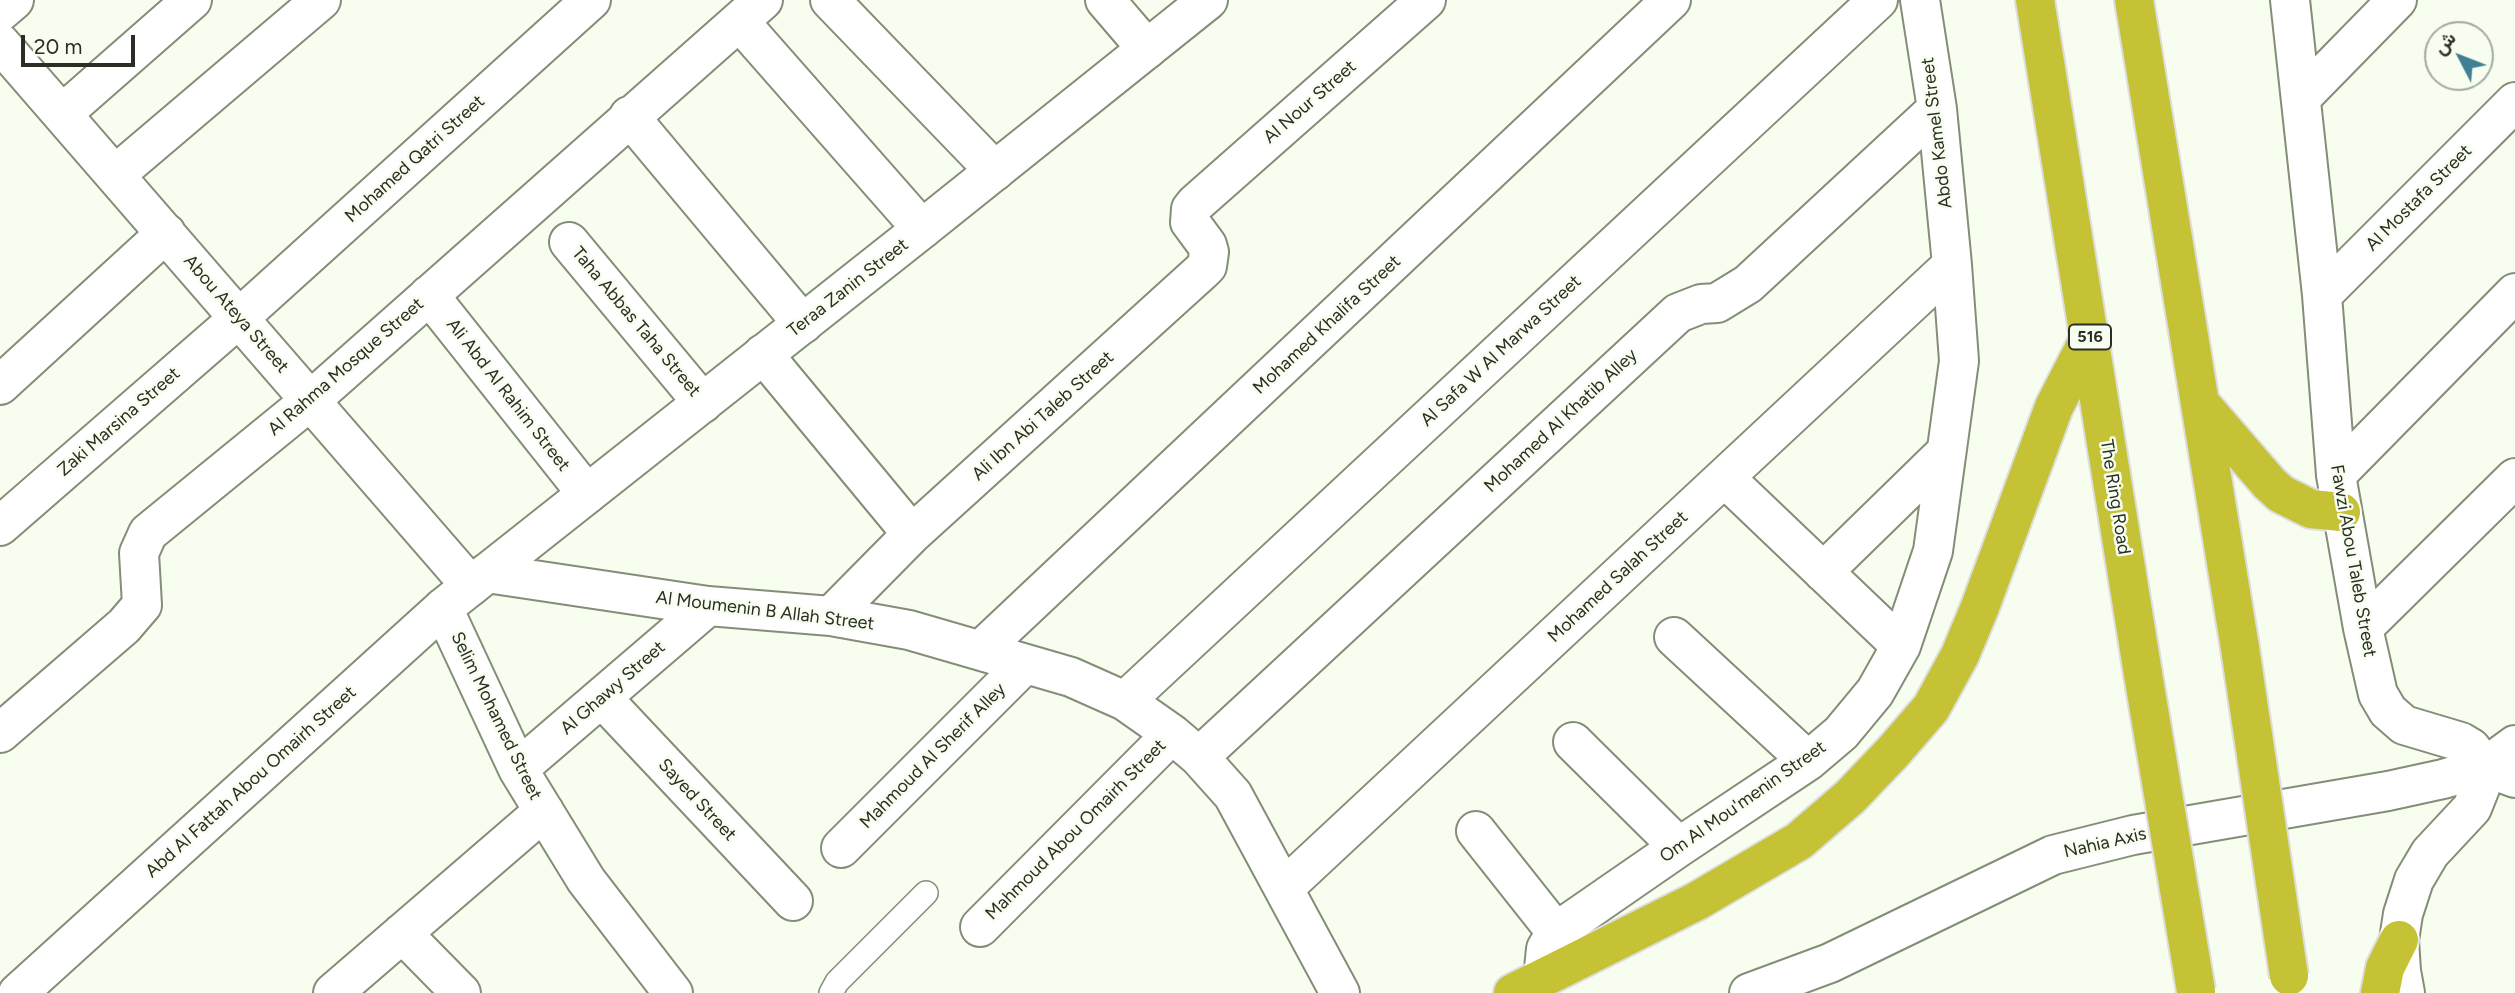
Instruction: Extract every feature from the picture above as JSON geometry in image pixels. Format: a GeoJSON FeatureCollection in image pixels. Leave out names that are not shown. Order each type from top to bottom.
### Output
{"type":"FeatureCollection","features":[{"type":"Feature","properties":{"kind":"highway","name":"The Ring Road"},"geometry":{"type":"LineString","coordinates":[[2035,0],[2196,992]]}},
{"type":"Feature","properties":{"kind":"highway"},"geometry":{"type":"LineString","coordinates":[[2134,0],[2240,649],[2291,984]]}},
{"type":"Feature","properties":{"kind":"highway"},"geometry":{"type":"LineString","coordinates":[[1528,986],[1697,901],[1799,841],[1850,797],[1894,752],[1931,708],[1960,655],[2054,407],[2090,337]]}},
{"type":"Feature","properties":{"kind":"highway"},"geometry":{"type":"LineString","coordinates":[[2200,403],[2281,494],[2311,509],[2339,493]]}},
{"type":"Feature","properties":{"kind":"street"},"geometry":{"type":"LineString","coordinates":[[0,12],[14,0]]}},
{"type":"Feature","properties":{"kind":"street"},"geometry":{"type":"LineString","coordinates":[[62,114],[192,0]]}},
{"type":"Feature","properties":{"kind":"street"},"geometry":{"type":"LineString","coordinates":[[115,175],[321,0]]}},
{"type":"Feature","properties":{"kind":"street","name":"Mohamed Qatri Street"},"geometry":{"type":"LineString","coordinates":[[239,318],[591,0]]}},
{"type":"Feature","properties":{"kind":"street"},"geometry":{"type":"LineString","coordinates":[[831,0],[995,171]]}},
{"type":"Feature","properties":{"kind":"street"},"geometry":{"type":"LineString","coordinates":[[1105,0],[1147,49]]}},
{"type":"Feature","properties":{"kind":"street","name":"Teraa Zanin Street"},"geometry":{"type":"LineString","coordinates":[[467,589],[1208,0]]}},
{"type":"Feature","properties":{"kind":"street","name":"Al Nour Street"},"geometry":{"type":"LineString","coordinates":[[1195,204],[1426,0]]}},
{"type":"Feature","properties":{"kind":"street","name":"Mohamed Khalifa Street"},"geometry":{"type":"LineString","coordinates":[[982,649],[1671,0]]}},
{"type":"Feature","properties":{"kind":"street","name":"Al Safa W Al Marwa Street"},"geometry":{"type":"LineString","coordinates":[[1125,702],[1878,0]]}},
{"type":"Feature","properties":{"kind":"street","name":"Abdo Kamel Street"},"geometry":{"type":"LineString","coordinates":[[1920,0],[1937,109],[1952,265]]}},
{"type":"Feature","properties":{"kind":"street","name":"Fawzi Abou Taleb Street"},"geometry":{"type":"LineString","coordinates":[[2290,0],[2322,295],[2339,493],[2363,628],[2378,694],[2388,712],[2403,724],[2461,742],[2505,763]]}},
{"type":"Feature","properties":{"kind":"street"},"geometry":{"type":"LineString","coordinates":[[2301,98],[2397,0]]}},
{"type":"Feature","properties":{"kind":"street","name":"Al Rahma Mosque Street"},"geometry":{"type":"LineString","coordinates":[[0,733],[124,626],[142,605],[139,553],[148,533],[311,400],[751,10],[922,229]]}},
{"type":"Feature","properties":{"kind":"street","name":"Abou Ateya Street"},"geometry":{"type":"LineString","coordinates":[[0,43],[311,400],[467,589]]}},
{"type":"Feature","properties":{"kind":"street","name":"Al Mostafa Street"},"geometry":{"type":"LineString","coordinates":[[2322,295],[2515,102]]}},
{"type":"Feature","properties":{"kind":"street","name":"Mohamed Al Khatib Alley"},"geometry":{"type":"LineString","coordinates":[[1185,745],[1678,313],[1701,304],[1717,303],[1748,284],[1937,109]]}},
{"type":"Feature","properties":{"kind":"street"},"geometry":{"type":"LineString","coordinates":[[629,116],[803,324]]}},
{"type":"Feature","properties":{"kind":"street","name":"Ali Ibn Abi Taleb Street"},"geometry":{"type":"LineString","coordinates":[[831,616],[912,534],[1207,265],[1207,244],[1190,222],[1191,209],[1195,204]]}},
{"type":"Feature","properties":{"kind":"street"},"geometry":{"type":"LineString","coordinates":[[0,385],[166,233]]}},
{"type":"Feature","properties":{"kind":"street","name":"Taha Abbas Taha Street"},"geometry":{"type":"LineString","coordinates":[[569,242],[703,403]]}},
{"type":"Feature","properties":{"kind":"street","name":"Om Al Mou'menin Street"},"geometry":{"type":"LineString","coordinates":[[1556,932],[1808,761],[1841,733],[1875,692],[1901,646],[1933,551],[1959,361],[1952,265]]}},
{"type":"Feature","properties":{"kind":"street","name":"Mohamed Salah Street"},"geometry":{"type":"LineString","coordinates":[[1284,888],[1952,265]]}},
{"type":"Feature","properties":{"kind":"street"},"geometry":{"type":"LineString","coordinates":[[2339,493],[2515,293]]}},
{"type":"Feature","properties":{"kind":"street","name":"Ali Abd Al Rahim Street"},"geometry":{"type":"LineString","coordinates":[[429,295],[587,494]]}},
{"type":"Feature","properties":{"kind":"street","name":"Zaki Marsina Street"},"geometry":{"type":"LineString","coordinates":[[0,526],[239,318]]}},
{"type":"Feature","properties":{"kind":"street"},"geometry":{"type":"LineString","coordinates":[[763,354],[912,534]]}},
{"type":"Feature","properties":{"kind":"street"},"geometry":{"type":"LineString","coordinates":[[1823,572],[1946,452]]}},
{"type":"Feature","properties":{"kind":"street"},"geometry":{"type":"LineString","coordinates":[[1725,478],[1901,646]]}},
{"type":"Feature","properties":{"kind":"street"},"geometry":{"type":"LineString","coordinates":[[2363,628],[2515,478]]}},
{"type":"Feature","properties":{"kind":"street","name":"Al Moumenin B Allah Street"},"geometry":{"type":"LineString","coordinates":[[467,589],[831,616],[909,630],[1072,677],[1125,702],[1185,745],[1233,795],[1339,993]]}},
{"type":"Feature","properties":{"kind":"street","name":"Selim Mohamed Street"},"geometry":{"type":"LineString","coordinates":[[467,589],[518,769],[586,880],[673,993]]}},
{"type":"Feature","properties":{"kind":"street","name":"Abd Al Fattah Abou Omairh Street"},"geometry":{"type":"LineString","coordinates":[[18,993],[467,589]]}},
{"type":"Feature","properties":{"kind":"street","name":"Al Ghawy Street"},"geometry":{"type":"LineString","coordinates":[[518,769],[708,606]]}},
{"type":"Feature","properties":{"kind":"street"},"geometry":{"type":"LineString","coordinates":[[1674,637],[1808,761]]}},
{"type":"Feature","properties":{"kind":"street","name":"Mahmoud Al Sherif Alley"},"geometry":{"type":"LineString","coordinates":[[841,848],[1026,664]]}},
{"type":"Feature","properties":{"kind":"street","name":"Sayed Street"},"geometry":{"type":"LineString","coordinates":[[601,698],[793,901]]}},
{"type":"Feature","properties":{"kind":"street"},"geometry":{"type":"LineString","coordinates":[[1573,742],[1679,847]]}},
{"type":"Feature","properties":{"kind":"street","name":"Mahmoud Abou Omairh Street"},"geometry":{"type":"LineString","coordinates":[[980,927],[1185,745]]}},
{"type":"Feature","properties":{"kind":"street"},"geometry":{"type":"LineString","coordinates":[[2402,978],[2403,914],[2414,880],[2430,853],[2472,808],[2480,788],[2505,763]]}},
{"type":"Feature","properties":{"kind":"street","name":"Nahia Axis"},"geometry":{"type":"LineString","coordinates":[[1749,993],[1830,963],[2053,855],[2133,835],[2388,791],[2505,763]]}},
{"type":"Feature","properties":{"kind":"street"},"geometry":{"type":"LineString","coordinates":[[333,993],[544,811]]}},
{"type":"Feature","properties":{"kind":"street"},"geometry":{"type":"LineString","coordinates":[[1476,831],[1556,932],[1528,986]]}},
{"type":"Feature","properties":{"kind":"street"},"geometry":{"type":"LineString","coordinates":[[402,933],[461,993]]}},
{"type":"Feature","properties":{"kind":"lane"},"geometry":{"type":"LineString","coordinates":[[831,993],[836,982],[926,893]]}}]}
